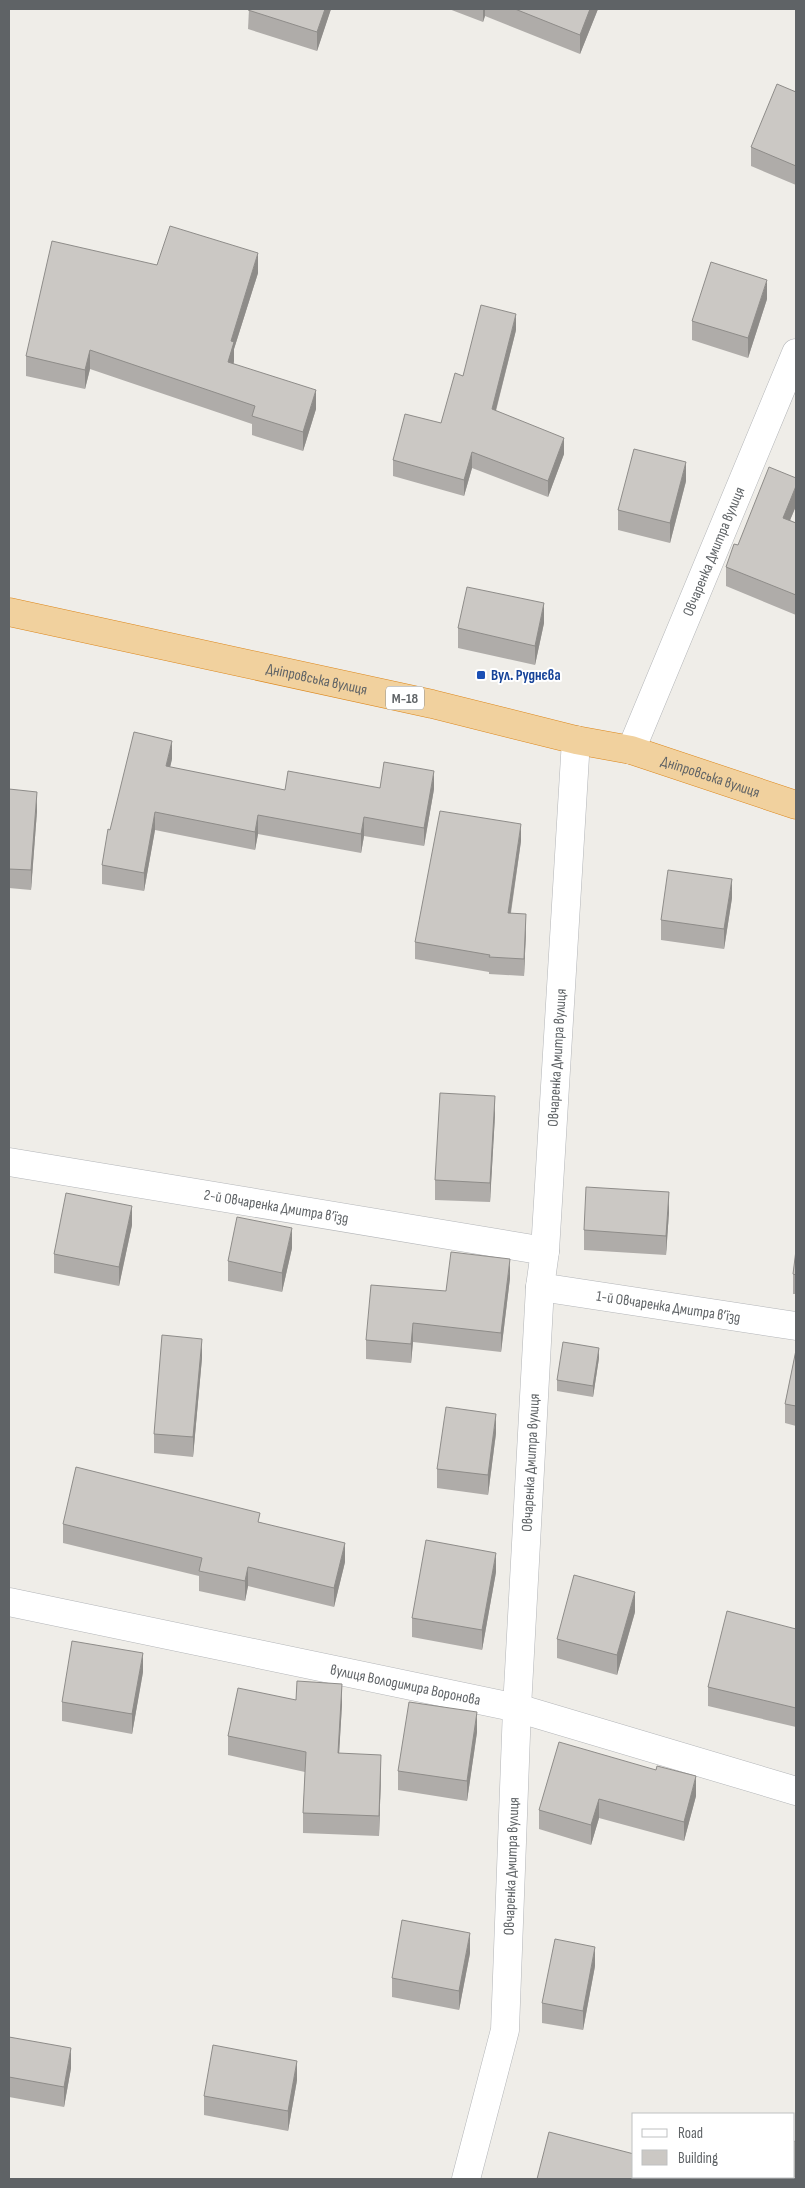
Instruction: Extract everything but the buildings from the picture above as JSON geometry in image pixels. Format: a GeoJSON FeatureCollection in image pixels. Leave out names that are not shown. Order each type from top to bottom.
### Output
{"type":"FeatureCollection","features":[{"type":"Feature","properties":{"kind":"highway","name":"Дніпровська вулиця"},"geometry":{"type":"LineString","coordinates":[[9,612],[432,704],[576,740],[632,750],[796,805]]}},
{"type":"Feature","properties":{"kind":"street","name":"Овчаренка Дмитра вулиця"},"geometry":{"type":"LineString","coordinates":[[632,750],[796,353]]}},
{"type":"Feature","properties":{"kind":"street","name":"Овчаренка Дмитра вулиця"},"geometry":{"type":"LineString","coordinates":[[466,2179],[505,2030],[517,1708],[540,1287],[545,1251],[576,740]]}},
{"type":"Feature","properties":{"kind":"street","name":"2-й Овчаренка Дмитра в’їзд"},"geometry":{"type":"LineString","coordinates":[[9,1162],[545,1251]]}},
{"type":"Feature","properties":{"kind":"street","name":"1-й Овчаренка Дмитра в’їзд"},"geometry":{"type":"LineString","coordinates":[[540,1287],[796,1326]]}},
{"type":"Feature","properties":{"kind":"street","name":"вулиця Володимира Воронова"},"geometry":{"type":"LineString","coordinates":[[9,1602],[517,1708],[796,1791]]}},
{"type":"Feature","properties":{"kind":"place","name":"Вул. Руднєва"},"geometry":{"type":"Point","coordinates":[481,675]}}]}
